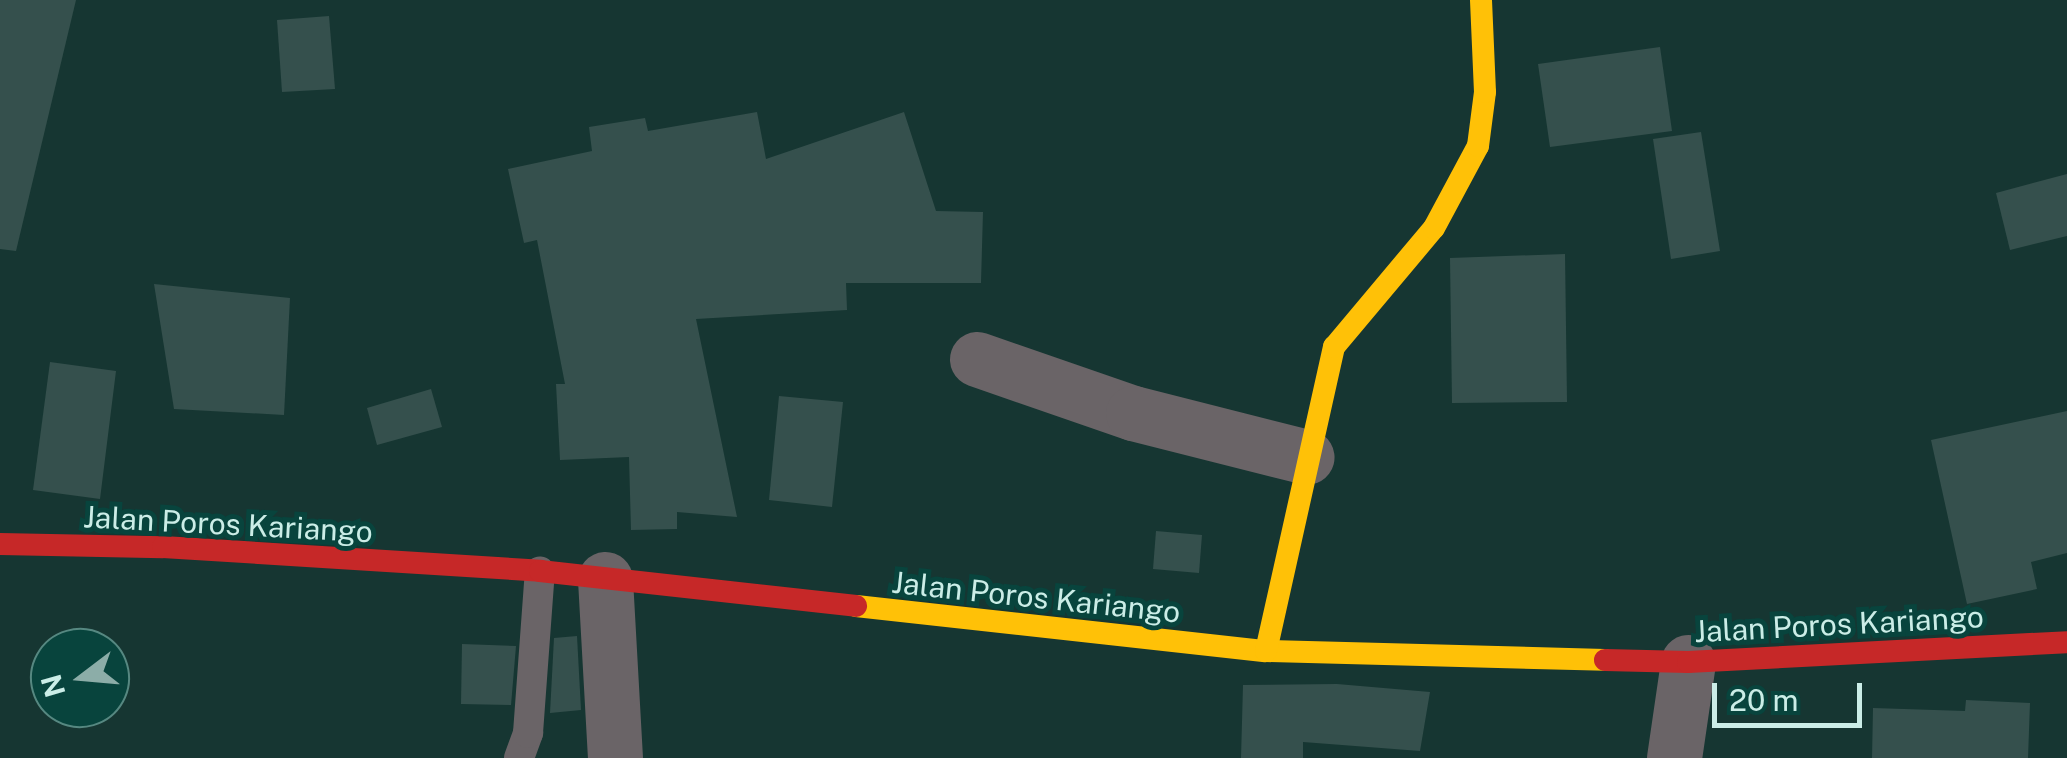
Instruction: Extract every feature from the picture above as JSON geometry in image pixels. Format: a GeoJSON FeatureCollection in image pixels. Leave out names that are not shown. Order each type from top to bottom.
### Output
{"type":"FeatureCollection","features":[{"type":"Feature","properties":{"kind":"main road"},"geometry":{"type":"LineString","coordinates":[[1266,651],[1334,347],[1434,228],[1478,146],[1484,120],[1480,0]]}},
{"type":"Feature","properties":{"kind":"main road","name":"Jalan Poros Kariango"},"geometry":{"type":"LineString","coordinates":[[0,544],[163,548],[540,572],[1266,651],[1688,662],[2067,642]]}},
{"type":"Feature","properties":{"kind":"street"},"geometry":{"type":"LineString","coordinates":[[977,359],[1133,414],[1307,457]]}},
{"type":"Feature","properties":{"kind":"street"},"geometry":{"type":"LineString","coordinates":[[605,579],[616,758]]}},
{"type":"Feature","properties":{"kind":"street"},"geometry":{"type":"LineString","coordinates":[[1674,758],[1688,662]]}},
{"type":"Feature","properties":{"kind":"lane"},"geometry":{"type":"LineString","coordinates":[[520,758],[528,733],[540,572]]}},
{"type":"Feature","properties":{"kind":"building"},"geometry":{"type":"Polygon","coordinates":[[[0,0],[76,0],[16,251],[0,249],[0,0]]]}},
{"type":"Feature","properties":{"kind":"building"},"geometry":{"type":"Polygon","coordinates":[[[329,16],[335,89],[282,92],[277,20],[329,16]]]}},
{"type":"Feature","properties":{"kind":"building"},"geometry":{"type":"Polygon","coordinates":[[[1660,47],[1672,131],[1550,147],[1538,64],[1660,47]]]}},
{"type":"Feature","properties":{"kind":"building"},"geometry":{"type":"Polygon","coordinates":[[[757,112],[766,159],[904,112],[936,211],[983,212],[981,283],[846,283],[847,310],[696,319],[737,517],[677,512],[677,529],[631,530],[629,457],[560,460],[556,384],[565,384],[537,240],[524,243],[508,169],[592,151],[589,127],[645,118],[648,131],[757,112]]]}},
{"type":"Feature","properties":{"kind":"building"},"geometry":{"type":"Polygon","coordinates":[[[1701,132],[1720,251],[1671,259],[1653,139],[1701,132]]]}},
{"type":"Feature","properties":{"kind":"building"},"geometry":{"type":"Polygon","coordinates":[[[2067,174],[2067,236],[2010,250],[1996,193],[2067,174]]]}},
{"type":"Feature","properties":{"kind":"building"},"geometry":{"type":"Polygon","coordinates":[[[1565,254],[1567,402],[1452,403],[1450,258],[1565,254]]]}},
{"type":"Feature","properties":{"kind":"building"},"geometry":{"type":"Polygon","coordinates":[[[154,284],[290,298],[284,415],[174,409],[154,284]]]}},
{"type":"Feature","properties":{"kind":"building"},"geometry":{"type":"Polygon","coordinates":[[[50,362],[116,371],[100,499],[33,490],[50,362]]]}},
{"type":"Feature","properties":{"kind":"building"},"geometry":{"type":"Polygon","coordinates":[[[431,389],[442,427],[377,445],[367,408],[431,389]]]}},
{"type":"Feature","properties":{"kind":"building"},"geometry":{"type":"Polygon","coordinates":[[[779,396],[843,402],[832,507],[769,500],[779,396]]]}},
{"type":"Feature","properties":{"kind":"building"},"geometry":{"type":"Polygon","coordinates":[[[2067,411],[2067,553],[2031,562],[2037,589],[1967,604],[1931,440],[2067,411]]]}},
{"type":"Feature","properties":{"kind":"building"},"geometry":{"type":"Polygon","coordinates":[[[1156,531],[1202,535],[1199,573],[1153,569],[1156,531]]]}},
{"type":"Feature","properties":{"kind":"building"},"geometry":{"type":"Polygon","coordinates":[[[577,636],[581,710],[550,713],[554,638],[577,636]]]}},
{"type":"Feature","properties":{"kind":"building"},"geometry":{"type":"Polygon","coordinates":[[[462,644],[516,646],[511,705],[461,704],[462,644]]]}},
{"type":"Feature","properties":{"kind":"building"},"geometry":{"type":"Polygon","coordinates":[[[1337,684],[1430,692],[1420,751],[1303,742],[1303,758],[1241,758],[1243,685],[1337,684]]]}},
{"type":"Feature","properties":{"kind":"building"},"geometry":{"type":"Polygon","coordinates":[[[1966,700],[2030,703],[2028,758],[1872,758],[1873,708],[1965,711],[1966,700]]]}},
{"type":"Feature","properties":{"kind":"traffic: slow"},"geometry":{"type":"LineString","coordinates":[[1266,651],[1334,347],[1434,228],[1478,146],[1485,92],[1481,0]]}},
{"type":"Feature","properties":{"kind":"traffic: slow"},"geometry":{"type":"LineString","coordinates":[[856,606],[1266,651],[1605,660]]}},
{"type":"Feature","properties":{"kind":"traffic: jam"},"geometry":{"type":"LineString","coordinates":[[0,544],[163,547],[540,571],[856,606]]}},
{"type":"Feature","properties":{"kind":"traffic: jam"},"geometry":{"type":"LineString","coordinates":[[1605,660],[1688,662],[2067,642]]}}]}
